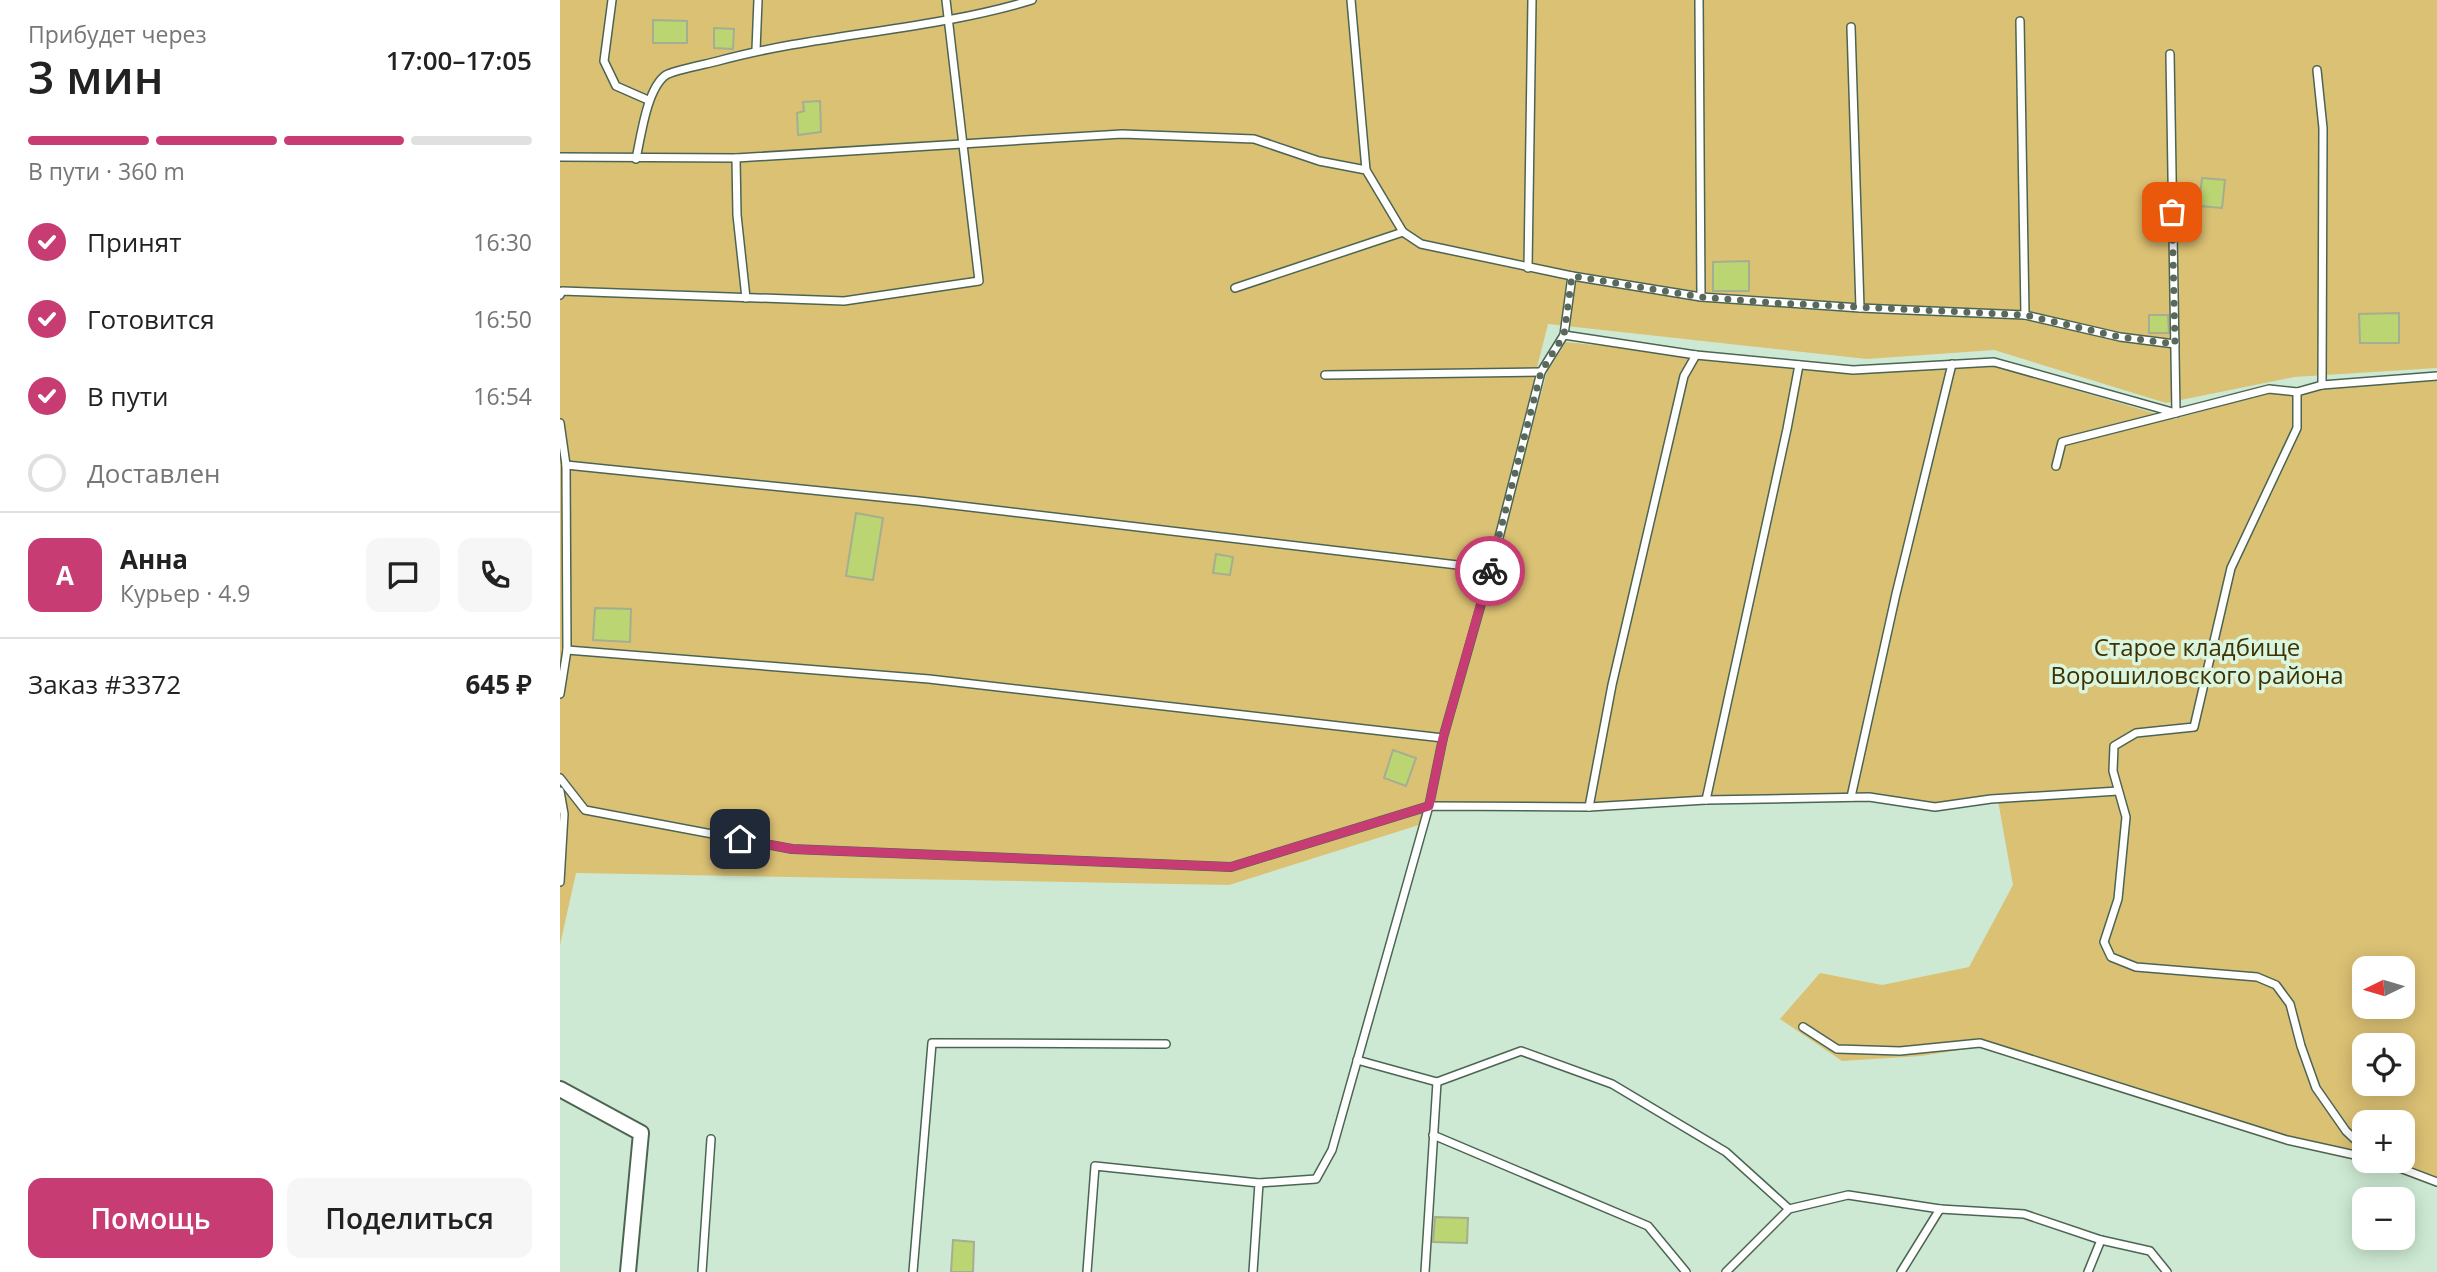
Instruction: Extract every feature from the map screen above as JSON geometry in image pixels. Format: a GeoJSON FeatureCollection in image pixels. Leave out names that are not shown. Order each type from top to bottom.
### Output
{"type":"FeatureCollection","features":[{"type":"Feature","properties":{"kind":"street"},"geometry":{"type":"LineString","coordinates":[[560,1089],[640,1133],[628,1272]]}},
{"type":"Feature","properties":{"kind":"lane"},"geometry":{"type":"LineString","coordinates":[[612,0],[604,61],[616,86],[648,100]]}},
{"type":"Feature","properties":{"kind":"lane"},"geometry":{"type":"LineString","coordinates":[[756,50],[758,0]]}},
{"type":"Feature","properties":{"kind":"lane"},"geometry":{"type":"LineString","coordinates":[[560,295],[562,291],[844,301],[979,281],[946,0]]}},
{"type":"Feature","properties":{"kind":"lane"},"geometry":{"type":"LineString","coordinates":[[636,159],[648,100],[666,75],[756,50],[949,20],[1032,0]]}},
{"type":"Feature","properties":{"kind":"lane"},"geometry":{"type":"LineString","coordinates":[[1351,0],[1366,170],[1403,232],[1421,244],[1528,268],[1701,297],[1860,308],[2025,315],[2120,337],[2175,344]]}},
{"type":"Feature","properties":{"kind":"lane"},"geometry":{"type":"LineString","coordinates":[[1528,268],[1532,0]]}},
{"type":"Feature","properties":{"kind":"lane"},"geometry":{"type":"LineString","coordinates":[[1699,0],[1701,297]]}},
{"type":"Feature","properties":{"kind":"lane"},"geometry":{"type":"LineString","coordinates":[[2020,22],[2025,315]]}},
{"type":"Feature","properties":{"kind":"lane"},"geometry":{"type":"LineString","coordinates":[[1851,27],[1860,308]]}},
{"type":"Feature","properties":{"kind":"lane"},"geometry":{"type":"LineString","coordinates":[[2170,54],[2176,413]]}},
{"type":"Feature","properties":{"kind":"lane"},"geometry":{"type":"LineString","coordinates":[[2317,70],[2323,128],[2322,385]]}},
{"type":"Feature","properties":{"kind":"lane"},"geometry":{"type":"LineString","coordinates":[[560,157],[736,158],[1122,134],[1254,139],[1319,160],[1366,170]]}},
{"type":"Feature","properties":{"kind":"lane"},"geometry":{"type":"LineString","coordinates":[[736,158],[737,215],[746,298]]}},
{"type":"Feature","properties":{"kind":"lane"},"geometry":{"type":"LineString","coordinates":[[1235,288],[1403,232]]}},
{"type":"Feature","properties":{"kind":"lane"},"geometry":{"type":"LineString","coordinates":[[1087,1272],[1095,1166],[1259,1183],[1316,1179],[1332,1150],[1429,806],[1443,738],[1491,569],[1541,372],[1564,335],[1572,276]]}},
{"type":"Feature","properties":{"kind":"lane"},"geometry":{"type":"LineString","coordinates":[[1564,335],[1696,355],[1853,370],[1994,362],[2176,413]]}},
{"type":"Feature","properties":{"kind":"lane"},"geometry":{"type":"LineString","coordinates":[[1589,807],[1612,685],[1684,376],[1696,355]]}},
{"type":"Feature","properties":{"kind":"lane"},"geometry":{"type":"LineString","coordinates":[[1851,797],[1896,594],[1952,364]]}},
{"type":"Feature","properties":{"kind":"lane"},"geometry":{"type":"LineString","coordinates":[[1706,800],[1787,429],[1798,365]]}},
{"type":"Feature","properties":{"kind":"lane"},"geometry":{"type":"LineString","coordinates":[[1325,375],[1541,372]]}},
{"type":"Feature","properties":{"kind":"lane"},"geometry":{"type":"LineString","coordinates":[[2056,466],[2062,442],[2269,389],[2297,391],[2322,385],[2437,376]]}},
{"type":"Feature","properties":{"kind":"lane"},"geometry":{"type":"LineString","coordinates":[[2297,391],[2297,428],[2231,568],[2194,727],[2136,733],[2114,746],[2113,771],[2126,817],[2118,899],[2104,942],[2111,957],[2136,967],[2257,977],[2276,985],[2290,1004],[2316,1088],[2352,1136]]}},
{"type":"Feature","properties":{"kind":"lane"},"geometry":{"type":"LineString","coordinates":[[560,423],[566,465],[567,650],[560,694]]}},
{"type":"Feature","properties":{"kind":"lane"},"geometry":{"type":"LineString","coordinates":[[566,465],[919,501],[1491,569]]}},
{"type":"Feature","properties":{"kind":"lane"},"geometry":{"type":"LineString","coordinates":[[567,650],[929,679],[1443,738]]}},
{"type":"Feature","properties":{"kind":"lane"},"geometry":{"type":"LineString","coordinates":[[560,778],[585,810],[792,849],[1231,867],[1429,806],[1589,807],[1706,800],[1869,797],[1935,807],[1991,799],[2119,792]]}},
{"type":"Feature","properties":{"kind":"lane"},"geometry":{"type":"LineString","coordinates":[[560,790],[565,814],[560,881]]}},
{"type":"Feature","properties":{"kind":"lane"},"geometry":{"type":"LineString","coordinates":[[1803,1027],[1837,1049],[1900,1051],[1980,1044],[2287,1140],[2352,1154]]}},
{"type":"Feature","properties":{"kind":"lane"},"geometry":{"type":"LineString","coordinates":[[913,1272],[932,1043],[1166,1044]]}},
{"type":"Feature","properties":{"kind":"lane"},"geometry":{"type":"LineString","coordinates":[[1357,1060],[1437,1082],[1521,1051],[1612,1084],[1726,1152],[1789,1209]]}},
{"type":"Feature","properties":{"kind":"lane"},"geometry":{"type":"LineString","coordinates":[[1424,1272],[1437,1082]]}},
{"type":"Feature","properties":{"kind":"lane"},"geometry":{"type":"LineString","coordinates":[[1433,1135],[1648,1226],[1686,1272]]}},
{"type":"Feature","properties":{"kind":"lane"},"geometry":{"type":"LineString","coordinates":[[702,1272],[711,1139]]}},
{"type":"Feature","properties":{"kind":"lane"},"geometry":{"type":"LineString","coordinates":[[2413,1173],[2437,1182]]}},
{"type":"Feature","properties":{"kind":"lane"},"geometry":{"type":"LineString","coordinates":[[1253,1272],[1259,1183]]}},
{"type":"Feature","properties":{"kind":"lane"},"geometry":{"type":"LineString","coordinates":[[1726,1272],[1789,1209],[1848,1195],[1940,1209],[2024,1214],[2101,1240],[2150,1251],[2167,1272]]}},
{"type":"Feature","properties":{"kind":"lane"},"geometry":{"type":"LineString","coordinates":[[1901,1272],[1940,1209]]}},
{"type":"Feature","properties":{"kind":"lane"},"geometry":{"type":"LineString","coordinates":[[2088,1272],[2101,1240]]}},
{"type":"Feature","properties":{"kind":"green space"},"geometry":{"type":"Polygon","coordinates":[[[560,0],[2437,0],[2437,368],[2294,377],[2166,403],[1994,350],[1867,359],[1548,324],[1422,824],[1229,885],[576,873],[560,945],[560,0]]]}},
{"type":"Feature","properties":{"kind":"green space","name":"Старое кладбище Ворошиловского района"},"geometry":{"type":"Polygon","coordinates":[[[1566,342],[1857,373],[1990,365],[2174,419],[2271,392],[2293,396],[2321,388],[2437,377],[2437,1187],[2398,1173],[2415,1173],[2415,1110],[2352,1110],[2352,1160],[2286,1144],[1978,1047],[1921,1056],[1842,1061],[1780,1019],[1820,973],[1882,985],[1969,967],[2013,885],[1997,795],[1935,803],[1872,794],[1709,797],[1593,804],[1432,803],[1446,740],[1547,372],[1566,342]]]}},
{"type":"Feature","properties":{"kind":"building"},"geometry":{"type":"Polygon","coordinates":[[[653,20],[687,21],[687,43],[653,43],[653,20]]]}},
{"type":"Feature","properties":{"kind":"building"},"geometry":{"type":"Polygon","coordinates":[[[714,28],[734,29],[733,49],[714,48],[714,28]]]}},
{"type":"Feature","properties":{"kind":"building"},"geometry":{"type":"Polygon","coordinates":[[[820,101],[821,132],[798,135],[797,113],[804,111],[803,102],[820,101]]]}},
{"type":"Feature","properties":{"kind":"building"},"geometry":{"type":"Polygon","coordinates":[[[2202,178],[2225,180],[2222,208],[2199,206],[2202,178]]]}},
{"type":"Feature","properties":{"kind":"building"},"geometry":{"type":"Polygon","coordinates":[[[1749,261],[1749,291],[1713,291],[1713,262],[1749,261]]]}},
{"type":"Feature","properties":{"kind":"building"},"geometry":{"type":"Polygon","coordinates":[[[2399,313],[2399,343],[2360,343],[2359,314],[2399,313]]]}},
{"type":"Feature","properties":{"kind":"building"},"geometry":{"type":"Polygon","coordinates":[[[2149,315],[2168,315],[2169,333],[2149,333],[2149,315]]]}},
{"type":"Feature","properties":{"kind":"building"},"geometry":{"type":"Polygon","coordinates":[[[856,513],[883,518],[873,580],[846,576],[856,513]]]}},
{"type":"Feature","properties":{"kind":"building"},"geometry":{"type":"Polygon","coordinates":[[[1216,554],[1233,557],[1230,575],[1213,573],[1216,554]]]}},
{"type":"Feature","properties":{"kind":"building"},"geometry":{"type":"Polygon","coordinates":[[[595,608],[631,609],[630,642],[593,640],[595,608]]]}},
{"type":"Feature","properties":{"kind":"building"},"geometry":{"type":"Polygon","coordinates":[[[1393,750],[1416,758],[1406,786],[1384,778],[1393,750]]]}},
{"type":"Feature","properties":{"kind":"building"},"geometry":{"type":"Polygon","coordinates":[[[1435,1217],[1468,1218],[1467,1243],[1433,1242],[1435,1217]]]}},
{"type":"Feature","properties":{"kind":"building"},"geometry":{"type":"Polygon","coordinates":[[[953,1240],[974,1242],[973,1272],[951,1272],[953,1240]]]}},
{"type":"Feature","properties":{"kind":"way so far"},"geometry":{"type":"LineString","coordinates":[[1490,571],[1541,372],[1564,335],[1572,276],[1701,297],[1860,308],[2025,315],[2120,337],[2175,344],[2172,212]]}},
{"type":"Feature","properties":{"kind":"route"},"geometry":{"type":"LineString","coordinates":[[740,839],[792,849],[1231,867],[1429,806],[1443,738],[1490,571]]}}]}
